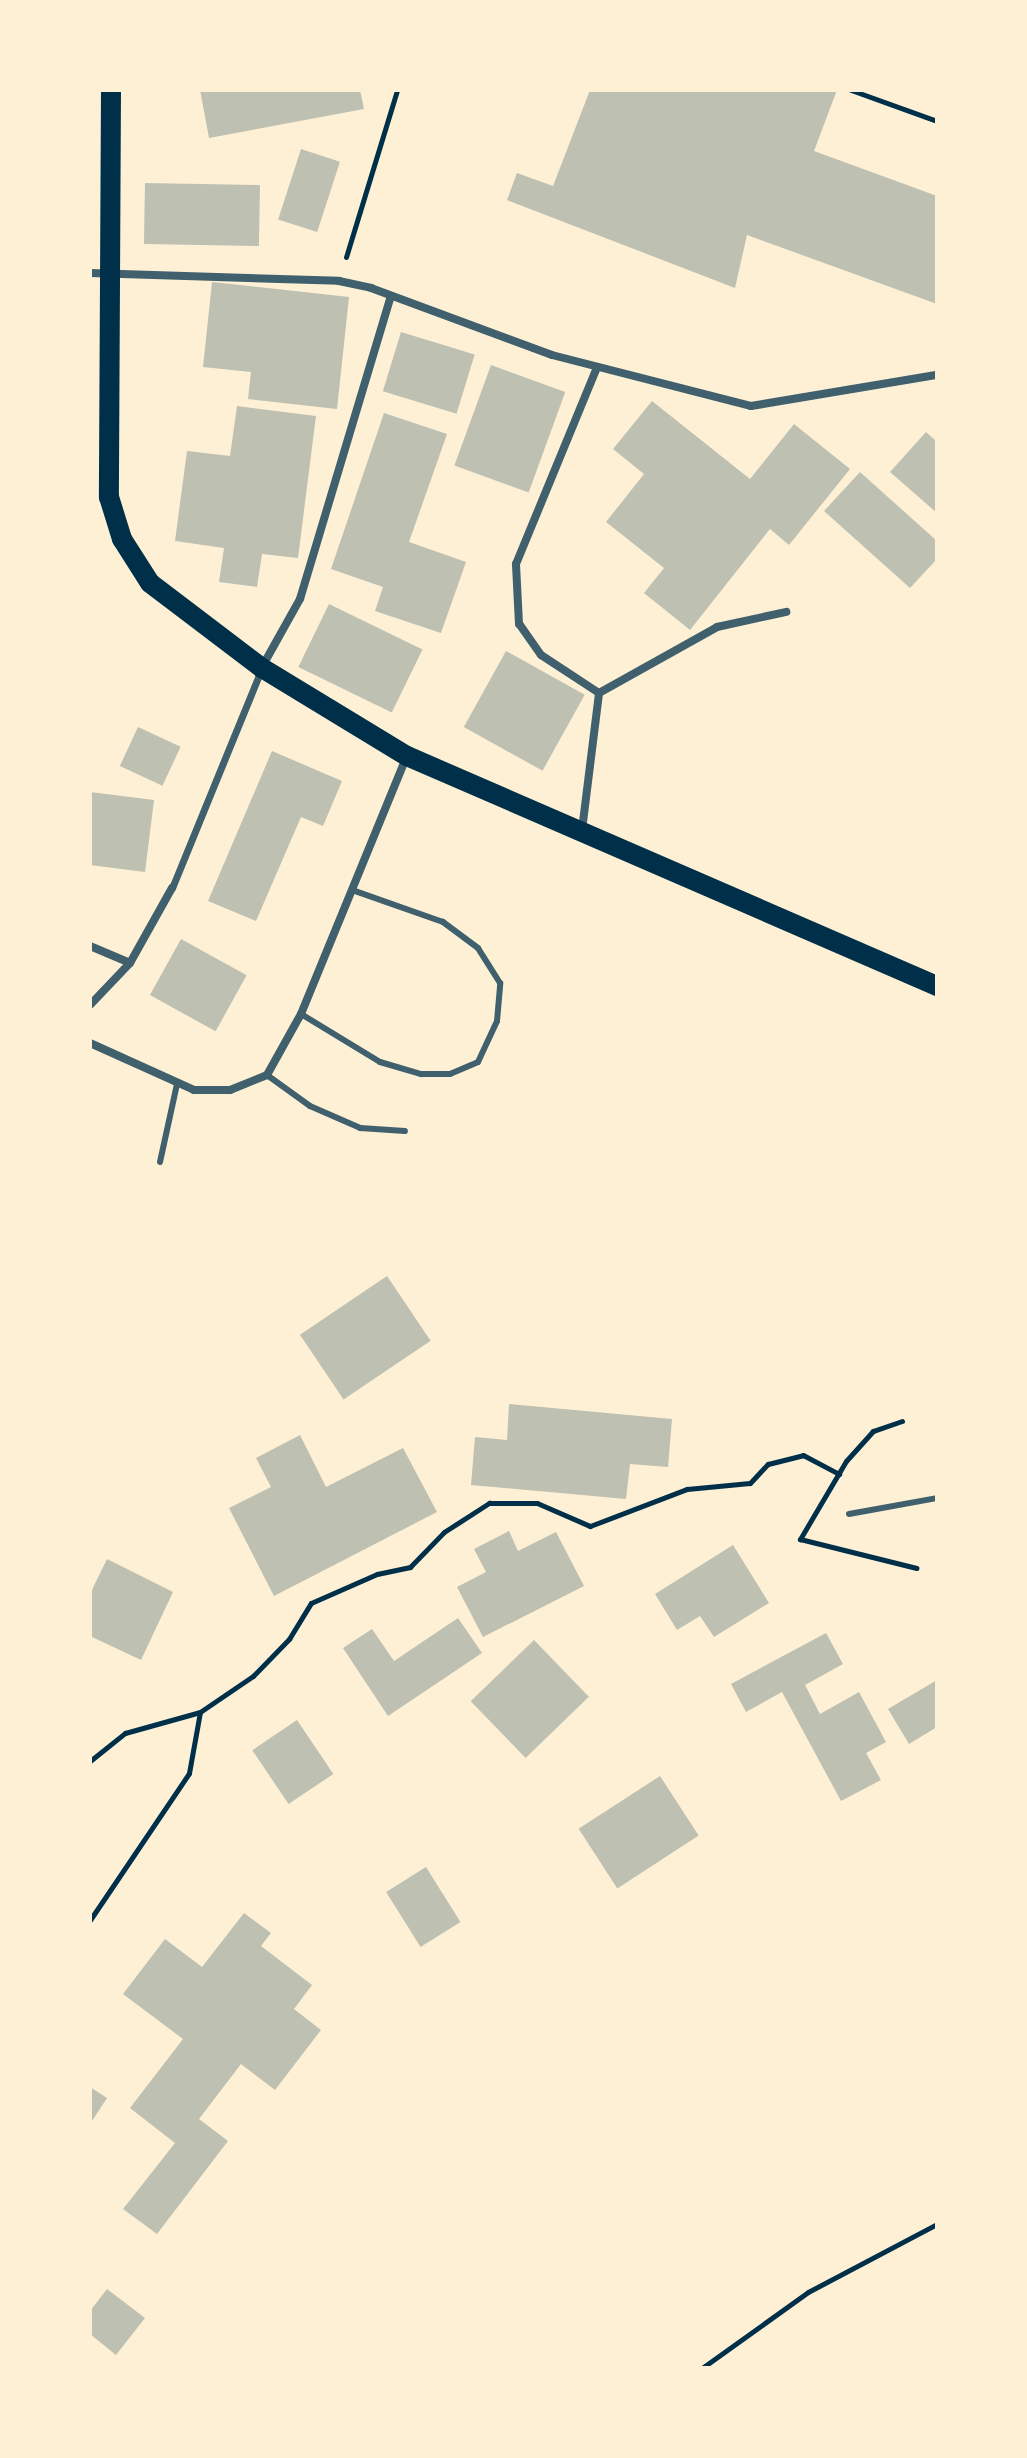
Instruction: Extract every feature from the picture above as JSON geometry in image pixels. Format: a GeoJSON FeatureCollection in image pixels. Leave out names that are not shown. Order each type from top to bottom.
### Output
{"type":"FeatureCollection","features":[{"type":"Feature","properties":{"kind":"main road"},"geometry":{"type":"LineString","coordinates":[[111,90],[100,274],[109,497],[122,539],[150,583],[262,668],[407,756],[581,835],[937,986]]}},
{"type":"Feature","properties":{"kind":"street"},"geometry":{"type":"LineString","coordinates":[[100,274],[339,281],[597,367],[751,406],[937,375]]}},
{"type":"Feature","properties":{"kind":"street"},"geometry":{"type":"LineString","coordinates":[[90,1005],[130,963],[172,888],[262,668],[300,599],[390,299]]}},
{"type":"Feature","properties":{"kind":"street"},"geometry":{"type":"LineString","coordinates":[[597,367],[516,564],[519,624],[541,655],[599,693]]}},
{"type":"Feature","properties":{"kind":"street"},"geometry":{"type":"LineString","coordinates":[[599,693],[717,627],[786,612]]}},
{"type":"Feature","properties":{"kind":"street"},"geometry":{"type":"LineString","coordinates":[[581,835],[599,693]]}},
{"type":"Feature","properties":{"kind":"street"},"geometry":{"type":"LineString","coordinates":[[90,1043],[194,1090],[230,1090],[267,1075],[301,1014],[407,756]]}},
{"type":"Feature","properties":{"kind":"street"},"geometry":{"type":"LineString","coordinates":[[90,946],[130,963]]}},
{"type":"Feature","properties":{"kind":"lane"},"geometry":{"type":"LineString","coordinates":[[301,1014],[380,1062],[421,1074],[450,1074],[478,1062],[497,1021],[500,983],[478,948],[443,922],[352,890]]}},
{"type":"Feature","properties":{"kind":"lane"},"geometry":{"type":"LineString","coordinates":[[267,1075],[310,1106],[360,1128],[405,1131]]}},
{"type":"Feature","properties":{"kind":"lane"},"geometry":{"type":"LineString","coordinates":[[160,1162],[177,1084]]}},
{"type":"Feature","properties":{"kind":"lane"},"geometry":{"type":"LineString","coordinates":[[849,1514],[937,1498]]}},
{"type":"Feature","properties":{"kind":"path"},"geometry":{"type":"LineString","coordinates":[[339,281],[397,90]]}},
{"type":"Feature","properties":{"kind":"path"},"geometry":{"type":"LineString","coordinates":[[851,90],[937,121]]}},
{"type":"Feature","properties":{"kind":"path"},"geometry":{"type":"LineString","coordinates":[[90,1761],[125,1733],[200,1712],[253,1676],[289,1639],[311,1603],[377,1574],[410,1567],[444,1532],[489,1503],[537,1503],[590,1526],[687,1489],[750,1483],[768,1464],[803,1455],[839,1474]]}},
{"type":"Feature","properties":{"kind":"path"},"geometry":{"type":"LineString","coordinates":[[90,1920],[189,1773],[200,1712]]}},
{"type":"Feature","properties":{"kind":"path"},"geometry":{"type":"LineString","coordinates":[[702,2368],[808,2292],[937,2224]]}},
{"type":"Feature","properties":{"kind":"building"},"geometry":{"type":"Polygon","coordinates":[[[200,90],[360,90],[364,109],[209,138],[200,90]]]}},
{"type":"Feature","properties":{"kind":"building"},"geometry":{"type":"Polygon","coordinates":[[[590,90],[837,90],[814,151],[937,196],[937,304],[747,235],[735,288],[507,200],[517,173],[553,186],[590,90]]]}},
{"type":"Feature","properties":{"kind":"building"},"geometry":{"type":"Polygon","coordinates":[[[301,149],[340,162],[317,232],[278,219],[301,149]]]}},
{"type":"Feature","properties":{"kind":"building"},"geometry":{"type":"Polygon","coordinates":[[[145,183],[260,185],[259,246],[144,244],[145,183]]]}},
{"type":"Feature","properties":{"kind":"building"},"geometry":{"type":"Polygon","coordinates":[[[212,282],[349,297],[337,409],[248,399],[251,372],[203,367],[212,282]]]}},
{"type":"Feature","properties":{"kind":"building"},"geometry":{"type":"Polygon","coordinates":[[[401,332],[475,355],[457,414],[383,391],[401,332]]]}},
{"type":"Feature","properties":{"kind":"building"},"geometry":{"type":"Polygon","coordinates":[[[491,365],[565,392],[529,493],[454,466],[491,365]]]}},
{"type":"Feature","properties":{"kind":"building"},"geometry":{"type":"Polygon","coordinates":[[[652,401],[750,479],[794,424],[850,469],[789,545],[770,529],[690,630],[644,593],[664,568],[606,522],[644,474],[613,449],[652,401]]]}},
{"type":"Feature","properties":{"kind":"building"},"geometry":{"type":"Polygon","coordinates":[[[237,406],[316,416],[298,558],[262,554],[257,587],[219,582],[224,548],[175,541],[187,451],[230,456],[237,406]]]}},
{"type":"Feature","properties":{"kind":"building"},"geometry":{"type":"Polygon","coordinates":[[[384,413],[447,434],[409,542],[466,562],[441,633],[375,611],[383,587],[331,569],[384,413]]]}},
{"type":"Feature","properties":{"kind":"building"},"geometry":{"type":"Polygon","coordinates":[[[926,432],[937,442],[937,513],[890,472],[926,432]]]}},
{"type":"Feature","properties":{"kind":"building"},"geometry":{"type":"Polygon","coordinates":[[[860,472],[937,541],[937,559],[910,588],[824,511],[860,472]]]}},
{"type":"Feature","properties":{"kind":"building"},"geometry":{"type":"Polygon","coordinates":[[[329,604],[422,650],[392,713],[298,667],[329,604]]]}},
{"type":"Feature","properties":{"kind":"building"},"geometry":{"type":"Polygon","coordinates":[[[506,651],[585,695],[543,771],[464,727],[506,651]]]}},
{"type":"Feature","properties":{"kind":"building"},"geometry":{"type":"Polygon","coordinates":[[[138,727],[181,747],[162,786],[120,766],[138,727]]]}},
{"type":"Feature","properties":{"kind":"building"},"geometry":{"type":"Polygon","coordinates":[[[272,751],[342,781],[323,826],[301,817],[256,921],[208,901],[272,751]]]}},
{"type":"Feature","properties":{"kind":"building"},"geometry":{"type":"Polygon","coordinates":[[[90,792],[154,800],[145,872],[90,865],[90,792]]]}},
{"type":"Feature","properties":{"kind":"building"},"geometry":{"type":"Polygon","coordinates":[[[181,939],[247,975],[216,1031],[150,995],[181,939]]]}},
{"type":"Feature","properties":{"kind":"building"},"geometry":{"type":"Polygon","coordinates":[[[387,1276],[431,1341],[344,1399],[300,1335],[387,1276]]]}},
{"type":"Feature","properties":{"kind":"building"},"geometry":{"type":"Polygon","coordinates":[[[509,1404],[672,1419],[668,1467],[630,1464],[626,1499],[471,1485],[475,1437],[507,1440],[509,1404]]]}},
{"type":"Feature","properties":{"kind":"building"},"geometry":{"type":"Polygon","coordinates":[[[300,1435],[326,1487],[403,1448],[437,1512],[274,1596],[229,1508],[271,1487],[256,1458],[300,1435]]]}},
{"type":"Feature","properties":{"kind":"building"},"geometry":{"type":"Polygon","coordinates":[[[509,1531],[518,1551],[556,1532],[584,1586],[483,1637],[457,1587],[486,1572],[474,1549],[509,1531]]]}},
{"type":"Feature","properties":{"kind":"building"},"geometry":{"type":"Polygon","coordinates":[[[733,1545],[769,1603],[714,1637],[700,1616],[677,1630],[655,1594],[733,1545]]]}},
{"type":"Feature","properties":{"kind":"building"},"geometry":{"type":"Polygon","coordinates":[[[107,1559],[173,1592],[141,1660],[90,1636],[90,1594],[107,1559]]]}},
{"type":"Feature","properties":{"kind":"building"},"geometry":{"type":"Polygon","coordinates":[[[458,1618],[482,1653],[388,1716],[343,1648],[372,1629],[394,1661],[458,1618]]]}},
{"type":"Feature","properties":{"kind":"building"},"geometry":{"type":"Polygon","coordinates":[[[826,1633],[843,1664],[805,1685],[820,1714],[859,1692],[886,1742],[866,1753],[881,1780],[841,1801],[782,1692],[746,1712],[731,1684],[826,1633]]]}},
{"type":"Feature","properties":{"kind":"building"},"geometry":{"type":"Polygon","coordinates":[[[534,1640],[589,1697],[526,1758],[471,1701],[534,1640]]]}},
{"type":"Feature","properties":{"kind":"building"},"geometry":{"type":"Polygon","coordinates":[[[937,1680],[937,1727],[909,1744],[888,1709],[937,1680]]]}},
{"type":"Feature","properties":{"kind":"building"},"geometry":{"type":"Polygon","coordinates":[[[297,1720],[333,1774],[289,1804],[252,1750],[297,1720]]]}},
{"type":"Feature","properties":{"kind":"building"},"geometry":{"type":"Polygon","coordinates":[[[660,1776],[699,1836],[617,1888],[579,1829],[660,1776]]]}},
{"type":"Feature","properties":{"kind":"building"},"geometry":{"type":"Polygon","coordinates":[[[426,1867],[460,1922],[421,1947],[386,1892],[426,1867]]]}},
{"type":"Feature","properties":{"kind":"building"},"geometry":{"type":"Polygon","coordinates":[[[244,1913],[271,1933],[261,1946],[312,1985],[294,2009],[321,2030],[275,2090],[241,2064],[199,2119],[228,2141],[157,2234],[123,2209],[175,2143],[130,2108],[183,2039],[123,1994],[165,1939],[202,1967],[244,1913]]]}},
{"type":"Feature","properties":{"kind":"building"},"geometry":{"type":"Polygon","coordinates":[[[90,2087],[107,2098],[90,2124],[90,2087]]]}},
{"type":"Feature","properties":{"kind":"building"},"geometry":{"type":"Polygon","coordinates":[[[107,2289],[145,2318],[116,2355],[90,2334],[90,2311],[107,2289]]]}}]}
